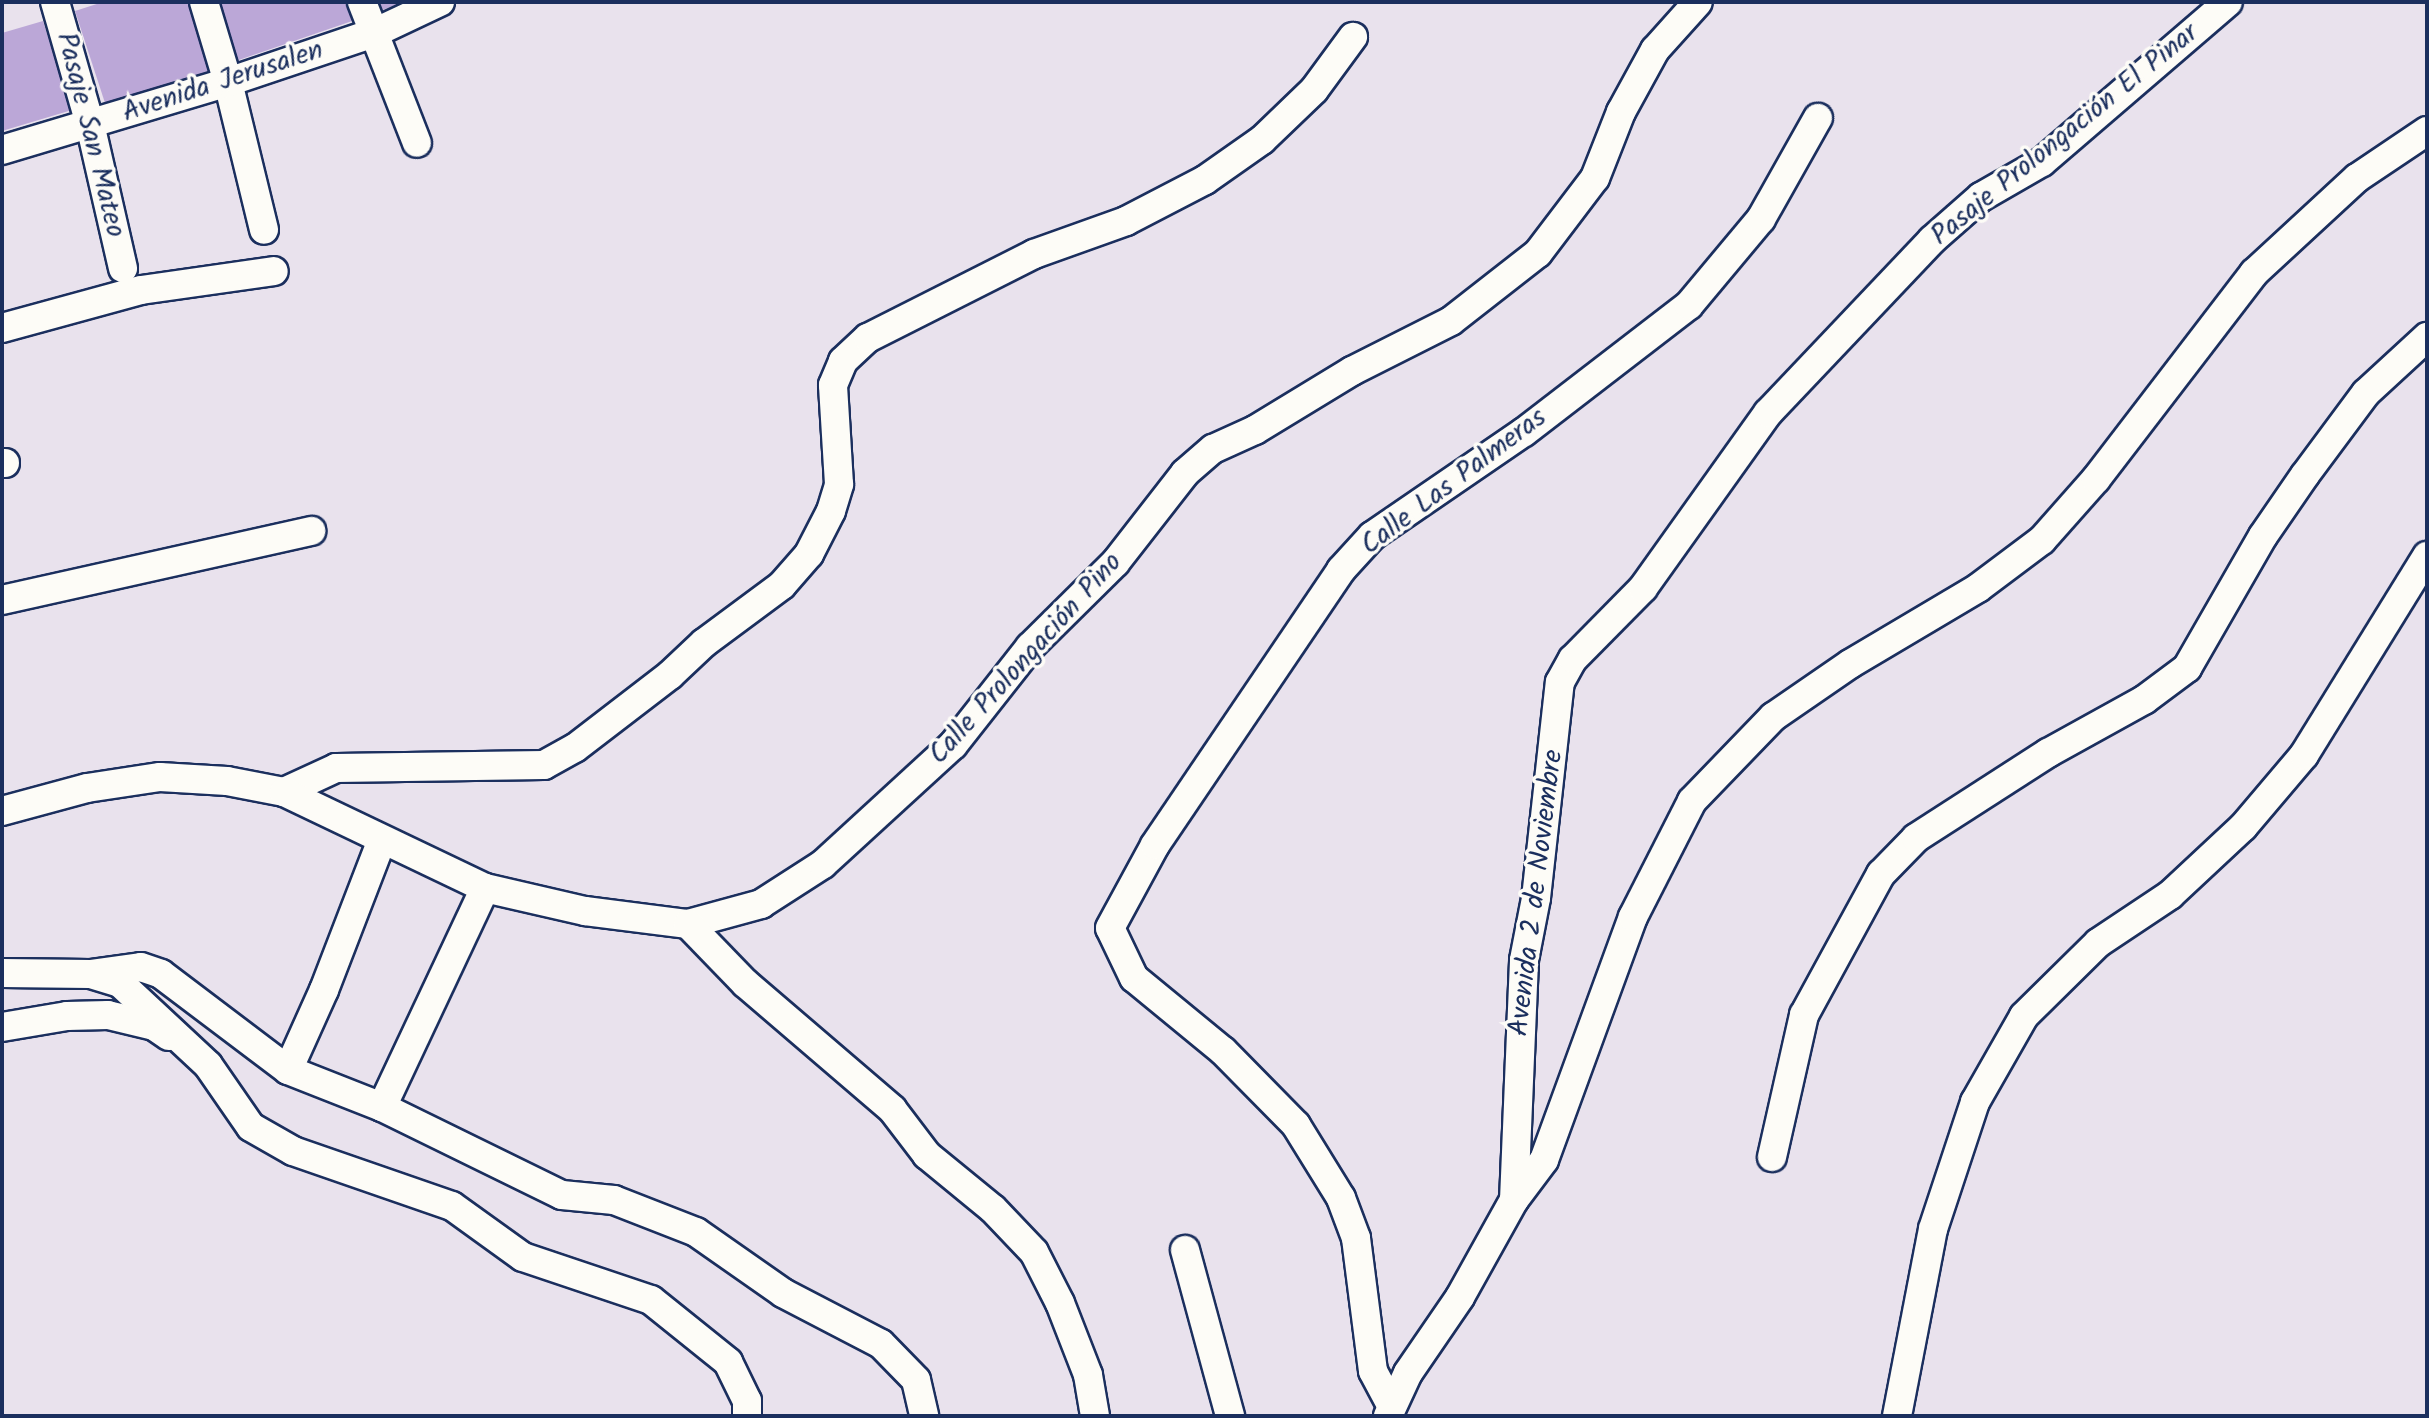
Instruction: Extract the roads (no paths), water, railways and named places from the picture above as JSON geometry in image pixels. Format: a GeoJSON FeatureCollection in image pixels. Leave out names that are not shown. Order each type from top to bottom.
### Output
{"type":"FeatureCollection","features":[{"type":"Feature","properties":{"kind":"street","name":"Pasaje San Mateo"},"geometry":{"type":"LineString","coordinates":[[55,2],[90,124],[123,268]]}},
{"type":"Feature","properties":{"kind":"street"},"geometry":{"type":"LineString","coordinates":[[204,2],[228,82],[264,230]]}},
{"type":"Feature","properties":{"kind":"street"},"geometry":{"type":"LineString","coordinates":[[362,2],[417,143]]}},
{"type":"Feature","properties":{"kind":"street","name":"Avenida Jerusalen"},"geometry":{"type":"LineString","coordinates":[[2,150],[228,82],[374,33],[440,2]]}},
{"type":"Feature","properties":{"kind":"street","name":"Calle Prolongación Pino"},"geometry":{"type":"LineString","coordinates":[[2,811],[87,788],[160,777],[227,781],[284,792],[485,888],[585,911],[688,924],[761,904],[823,864],[953,745],[1030,647],[1115,563],[1185,473],[1213,449],[1255,430],[1352,371],[1451,321],[1538,253],[1595,178],[1621,112],[1655,50],[1698,2]]}},
{"type":"Feature","properties":{"kind":"street","name":"Pasaje Prolongación El Pinar"},"geometry":{"type":"LineString","coordinates":[[1556,719],[1560,682],[1573,659],[1643,588],[1768,413],[1932,240],[1981,197],[2042,162],[2228,2]]}},
{"type":"Feature","properties":{"kind":"street"},"geometry":{"type":"LineString","coordinates":[[284,792],[336,768],[544,765],[575,748],[670,675],[704,643],[782,585],[809,554],[831,511],[839,484],[833,385],[843,361],[868,338],[1034,254],[1126,221],[1205,180],[1262,140],[1314,90],[1353,37]]}},
{"type":"Feature","properties":{"kind":"street","name":"Calle Las Palmeras"},"geometry":{"type":"LineString","coordinates":[[1390,1411],[1373,1371],[1356,1238],[1341,1198],[1296,1125],[1223,1051],[1134,978],[1110,928],[1155,845],[1341,570],[1372,536],[1524,432],[1689,305],[1761,219],[1818,118]]}},
{"type":"Feature","properties":{"kind":"street"},"geometry":{"type":"LineString","coordinates":[[1514,1200],[1544,1160],[1633,917],[1692,801],[1773,717],[1850,664],[1978,588],[2042,540],[2096,479],[2254,273],[2357,178],[2427,131]]}},
{"type":"Feature","properties":{"kind":"street"},"geometry":{"type":"LineString","coordinates":[[2,328],[141,290],[274,271]]}},
{"type":"Feature","properties":{"kind":"street"},"geometry":{"type":"LineString","coordinates":[[1772,1157],[1804,1015],[1881,874],[1925,832],[2048,753],[2144,700],[2187,668],[2263,536],[2305,475],[2366,393],[2427,337]]}},
{"type":"Feature","properties":{"kind":"street"},"geometry":{"type":"LineString","coordinates":[[2,600],[311,531]]}},
{"type":"Feature","properties":{"kind":"street"},"geometry":{"type":"LineString","coordinates":[[1897,1415],[1933,1229],[1975,1102],[2024,1016],[2098,943],[2170,895],[2243,827],[2304,755],[2427,556]]}},
{"type":"Feature","properties":{"kind":"street","name":"Avenida 2 de Noviembre"},"geometry":{"type":"LineString","coordinates":[[1390,1411],[1408,1373],[1460,1297],[1514,1200],[1524,960],[1536,898],[1556,719]]}},
{"type":"Feature","properties":{"kind":"street"},"geometry":{"type":"LineString","coordinates":[[288,1070],[324,990],[382,840]]}},
{"type":"Feature","properties":{"kind":"street"},"geometry":{"type":"LineString","coordinates":[[382,1107],[485,888]]}},
{"type":"Feature","properties":{"kind":"street"},"geometry":{"type":"LineString","coordinates":[[688,924],[745,983],[892,1109],[927,1155],[993,1209],[1034,1252],[1060,1303],[1088,1375],[1095,1416]]}},
{"type":"Feature","properties":{"kind":"street"},"geometry":{"type":"LineString","coordinates":[[2,973],[90,974],[141,967],[161,974],[288,1070],[382,1107],[562,1195],[614,1200],[696,1232],[783,1293],[881,1344],[916,1380],[924,1416]]}},
{"type":"Feature","properties":{"kind":"street"},"geometry":{"type":"LineString","coordinates":[[90,974],[120,983],[208,1065],[251,1127],[293,1151],[452,1206],[523,1257],[651,1300],[728,1362],[747,1401],[747,1416]]}},
{"type":"Feature","properties":{"kind":"street"},"geometry":{"type":"LineString","coordinates":[[2,1027],[67,1016],[108,1015],[154,1026],[208,1065]]}},
{"type":"Feature","properties":{"kind":"street"},"geometry":{"type":"LineString","coordinates":[[1185,1250],[1230,1416]]}}]}
